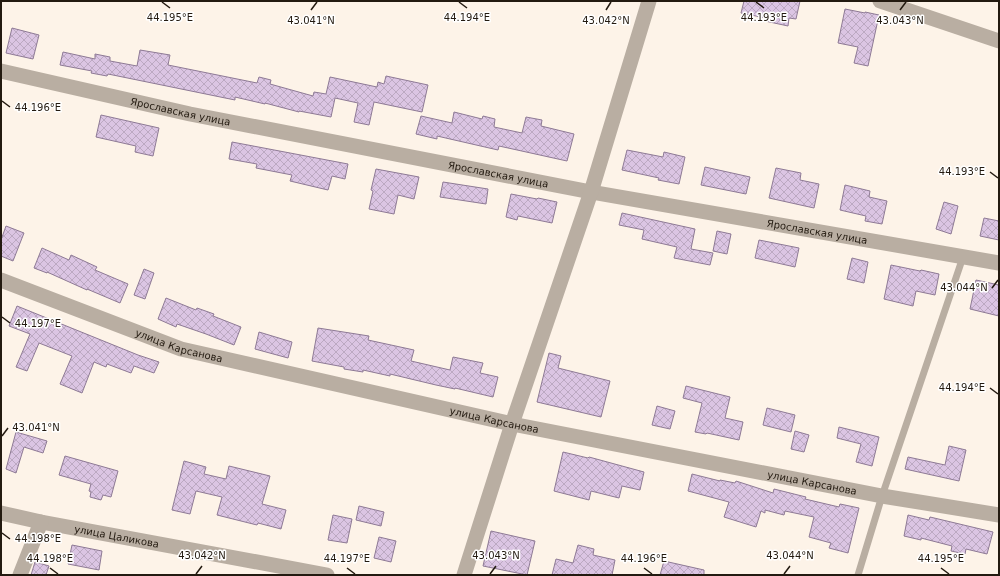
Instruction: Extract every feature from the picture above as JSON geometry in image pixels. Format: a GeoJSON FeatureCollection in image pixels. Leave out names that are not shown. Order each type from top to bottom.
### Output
{"type":"FeatureCollection","features":[{"type":"Feature","properties":{"kind":"street"},"geometry":{"type":"LineString","coordinates":[[464,575],[512,424],[591,192],[649,1]]}},
{"type":"Feature","properties":{"kind":"street"},"geometry":{"type":"LineString","coordinates":[[880,1],[999,41]]}},
{"type":"Feature","properties":{"kind":"street","name":"Ярославская улица"},"geometry":{"type":"LineString","coordinates":[[1,71],[190,114],[591,192],[999,263]]}},
{"type":"Feature","properties":{"kind":"street","name":"улица Карсанова"},"geometry":{"type":"LineString","coordinates":[[1,280],[181,349],[512,424],[882,496],[999,515]]}},
{"type":"Feature","properties":{"kind":"street","name":"улица Цаликова"},"geometry":{"type":"LineString","coordinates":[[1,513],[41,522],[327,575]]}},
{"type":"Feature","properties":{"kind":"street"},"geometry":{"type":"LineString","coordinates":[[20,575],[41,522]]}},
{"type":"Feature","properties":{"kind":"lane"},"geometry":{"type":"LineString","coordinates":[[858,575],[882,496],[963,257]]}},
{"type":"Feature","properties":{"kind":"building"},"geometry":{"type":"Polygon","coordinates":[[[744,1],[800,1],[796,19],[789,18],[788,26],[765,21],[766,18],[741,13],[744,1]]]}},
{"type":"Feature","properties":{"kind":"building"},"geometry":{"type":"Polygon","coordinates":[[[845,9],[879,15],[868,66],[854,63],[858,47],[838,43],[845,9]]]}},
{"type":"Feature","properties":{"kind":"building"},"geometry":{"type":"Polygon","coordinates":[[[12,28],[39,35],[33,59],[6,53],[12,28]]]}},
{"type":"Feature","properties":{"kind":"building"},"geometry":{"type":"Polygon","coordinates":[[[140,50],[170,55],[168,65],[257,83],[259,77],[271,80],[270,84],[313,96],[314,92],[326,94],[330,77],[377,87],[378,82],[384,84],[386,76],[428,85],[422,112],[374,102],[369,125],[354,122],[358,103],[335,98],[331,117],[299,112],[235,97],[235,100],[108,74],[107,76],[91,73],[92,71],[60,65],[63,52],[95,59],[95,54],[110,57],[110,61],[137,66],[140,50]]]}},
{"type":"Feature","properties":{"kind":"building"},"geometry":{"type":"Polygon","coordinates":[[[454,112],[482,119],[483,116],[495,119],[494,127],[522,133],[526,117],[542,120],[541,126],[574,134],[567,161],[499,146],[498,150],[437,136],[437,139],[416,134],[421,116],[452,123],[454,112]]]}},
{"type":"Feature","properties":{"kind":"building"},"geometry":{"type":"Polygon","coordinates":[[[101,115],[159,128],[153,156],[135,152],[136,146],[96,137],[101,115]]]}},
{"type":"Feature","properties":{"kind":"building"},"geometry":{"type":"Polygon","coordinates":[[[232,142],[348,164],[345,179],[332,176],[328,190],[290,181],[292,175],[256,168],[257,164],[229,159],[232,142]]]}},
{"type":"Feature","properties":{"kind":"building"},"geometry":{"type":"Polygon","coordinates":[[[627,150],[663,157],[664,152],[685,157],[679,184],[622,170],[627,150]]]}},
{"type":"Feature","properties":{"kind":"building"},"geometry":{"type":"Polygon","coordinates":[[[705,167],[750,177],[746,194],[701,185],[705,167]]]}},
{"type":"Feature","properties":{"kind":"building"},"geometry":{"type":"Polygon","coordinates":[[[776,168],[801,173],[800,180],[819,184],[814,208],[769,198],[776,168]]]}},
{"type":"Feature","properties":{"kind":"building"},"geometry":{"type":"Polygon","coordinates":[[[376,169],[419,177],[414,199],[398,195],[394,214],[369,209],[373,191],[371,190],[376,169]]]}},
{"type":"Feature","properties":{"kind":"building"},"geometry":{"type":"Polygon","coordinates":[[[443,182],[488,189],[486,204],[440,197],[443,182]]]}},
{"type":"Feature","properties":{"kind":"building"},"geometry":{"type":"Polygon","coordinates":[[[845,185],[870,191],[869,197],[887,201],[882,224],[865,221],[866,216],[840,210],[845,185]]]}},
{"type":"Feature","properties":{"kind":"building"},"geometry":{"type":"Polygon","coordinates":[[[511,194],[557,202],[552,223],[518,216],[517,220],[506,217],[511,194]]]}},
{"type":"Feature","properties":{"kind":"building"},"geometry":{"type":"Polygon","coordinates":[[[944,202],[958,206],[951,234],[936,229],[944,202]]]}},
{"type":"Feature","properties":{"kind":"building"},"geometry":{"type":"Polygon","coordinates":[[[622,213],[695,229],[691,249],[713,253],[710,265],[674,258],[677,247],[642,239],[644,230],[619,225],[622,213]]]}},
{"type":"Feature","properties":{"kind":"building"},"geometry":{"type":"Polygon","coordinates":[[[984,218],[999,221],[999,240],[980,236],[984,218]]]}},
{"type":"Feature","properties":{"kind":"building"},"geometry":{"type":"Polygon","coordinates":[[[6,226],[24,233],[13,261],[1,256],[1,240],[6,226]]]}},
{"type":"Feature","properties":{"kind":"building"},"geometry":{"type":"Polygon","coordinates":[[[717,231],[731,234],[727,254],[713,251],[717,231]]]}},
{"type":"Feature","properties":{"kind":"building"},"geometry":{"type":"Polygon","coordinates":[[[759,240],[799,248],[795,267],[755,258],[759,240]]]}},
{"type":"Feature","properties":{"kind":"building"},"geometry":{"type":"Polygon","coordinates":[[[42,248],[69,260],[71,255],[97,267],[95,270],[128,284],[120,303],[34,268],[42,248]]]}},
{"type":"Feature","properties":{"kind":"building"},"geometry":{"type":"Polygon","coordinates":[[[852,258],[868,262],[864,283],[847,279],[852,258]]]}},
{"type":"Feature","properties":{"kind":"building"},"geometry":{"type":"Polygon","coordinates":[[[891,265],[939,274],[935,295],[916,291],[913,306],[884,299],[891,265]]]}},
{"type":"Feature","properties":{"kind":"building"},"geometry":{"type":"Polygon","coordinates":[[[144,269],[154,273],[145,299],[134,295],[144,269]]]}},
{"type":"Feature","properties":{"kind":"building"},"geometry":{"type":"Polygon","coordinates":[[[976,280],[999,285],[999,316],[970,309],[976,280]]]}},
{"type":"Feature","properties":{"kind":"building"},"geometry":{"type":"Polygon","coordinates":[[[166,298],[196,310],[197,308],[214,314],[213,316],[241,327],[234,345],[177,324],[176,327],[158,319],[166,298]]]}},
{"type":"Feature","properties":{"kind":"building"},"geometry":{"type":"Polygon","coordinates":[[[17,306],[159,362],[154,373],[134,366],[131,373],[107,364],[106,367],[94,362],[82,393],[60,384],[72,356],[39,343],[27,371],[16,367],[30,334],[9,326],[17,306]]]}},
{"type":"Feature","properties":{"kind":"building"},"geometry":{"type":"Polygon","coordinates":[[[318,328],[369,336],[368,340],[414,350],[411,361],[450,370],[453,357],[483,363],[480,373],[498,377],[493,397],[390,374],[390,376],[363,370],[363,372],[344,369],[344,367],[312,361],[318,328]]]}},
{"type":"Feature","properties":{"kind":"building"},"geometry":{"type":"Polygon","coordinates":[[[259,332],[292,342],[288,358],[255,349],[259,332]]]}},
{"type":"Feature","properties":{"kind":"building"},"geometry":{"type":"Polygon","coordinates":[[[549,353],[561,356],[558,368],[610,381],[601,417],[537,402],[549,353]]]}},
{"type":"Feature","properties":{"kind":"building"},"geometry":{"type":"Polygon","coordinates":[[[686,386],[730,397],[725,418],[743,422],[739,440],[695,432],[702,403],[683,398],[686,386]]]}},
{"type":"Feature","properties":{"kind":"building"},"geometry":{"type":"Polygon","coordinates":[[[657,406],[675,411],[670,429],[652,425],[657,406]]]}},
{"type":"Feature","properties":{"kind":"building"},"geometry":{"type":"Polygon","coordinates":[[[767,408],[795,415],[791,432],[763,425],[767,408]]]}},
{"type":"Feature","properties":{"kind":"building"},"geometry":{"type":"Polygon","coordinates":[[[839,427],[879,437],[872,466],[856,462],[861,444],[837,438],[839,427]]]}},
{"type":"Feature","properties":{"kind":"building"},"geometry":{"type":"Polygon","coordinates":[[[795,431],[809,435],[804,452],[791,449],[795,431]]]}},
{"type":"Feature","properties":{"kind":"building"},"geometry":{"type":"Polygon","coordinates":[[[16,432],[47,441],[43,453],[24,447],[16,473],[6,469],[16,432]]]}},
{"type":"Feature","properties":{"kind":"building"},"geometry":{"type":"Polygon","coordinates":[[[949,446],[966,450],[959,481],[905,469],[908,457],[945,465],[949,446]]]}},
{"type":"Feature","properties":{"kind":"building"},"geometry":{"type":"Polygon","coordinates":[[[563,452],[589,457],[644,472],[640,490],[622,486],[619,498],[591,491],[589,500],[554,491],[563,452]]]}},
{"type":"Feature","properties":{"kind":"building"},"geometry":{"type":"Polygon","coordinates":[[[65,456],[118,471],[111,497],[103,495],[101,500],[90,497],[91,492],[89,491],[91,484],[59,475],[65,456]]]}},
{"type":"Feature","properties":{"kind":"building"},"geometry":{"type":"Polygon","coordinates":[[[184,461],[206,467],[204,474],[226,479],[229,466],[270,476],[262,504],[286,510],[281,529],[258,523],[257,525],[217,515],[222,497],[196,491],[190,514],[172,510],[184,461]]]}},
{"type":"Feature","properties":{"kind":"building"},"geometry":{"type":"Polygon","coordinates":[[[692,474],[720,481],[735,483],[736,481],[773,493],[774,489],[806,497],[805,499],[839,507],[840,504],[859,508],[848,553],[829,548],[831,543],[809,537],[814,517],[785,511],[784,515],[765,510],[765,513],[761,511],[756,527],[724,517],[729,502],[688,491],[692,474]]]}},
{"type":"Feature","properties":{"kind":"building"},"geometry":{"type":"Polygon","coordinates":[[[359,506],[384,512],[381,526],[356,520],[359,506]]]}},
{"type":"Feature","properties":{"kind":"building"},"geometry":{"type":"Polygon","coordinates":[[[333,515],[352,519],[347,543],[328,540],[333,515]]]}},
{"type":"Feature","properties":{"kind":"building"},"geometry":{"type":"Polygon","coordinates":[[[908,515],[929,520],[930,517],[993,532],[987,554],[966,549],[965,554],[951,551],[952,546],[921,538],[921,540],[904,536],[908,515]]]}},
{"type":"Feature","properties":{"kind":"building"},"geometry":{"type":"Polygon","coordinates":[[[491,531],[535,541],[527,575],[483,566],[491,531]]]}},
{"type":"Feature","properties":{"kind":"building"},"geometry":{"type":"Polygon","coordinates":[[[379,537],[396,541],[391,562],[374,558],[379,537]]]}},
{"type":"Feature","properties":{"kind":"building"},"geometry":{"type":"Polygon","coordinates":[[[72,545],[102,551],[99,570],[68,564],[72,545]]]}},
{"type":"Feature","properties":{"kind":"building"},"geometry":{"type":"Polygon","coordinates":[[[578,545],[594,549],[593,555],[615,560],[612,575],[552,575],[556,559],[573,563],[578,545]]]}},
{"type":"Feature","properties":{"kind":"building"},"geometry":{"type":"Polygon","coordinates":[[[664,561],[704,570],[704,575],[660,575],[664,561]]]}},
{"type":"Feature","properties":{"kind":"building"},"geometry":{"type":"Polygon","coordinates":[[[35,562],[49,566],[46,575],[31,575],[35,562]]]}}]}
